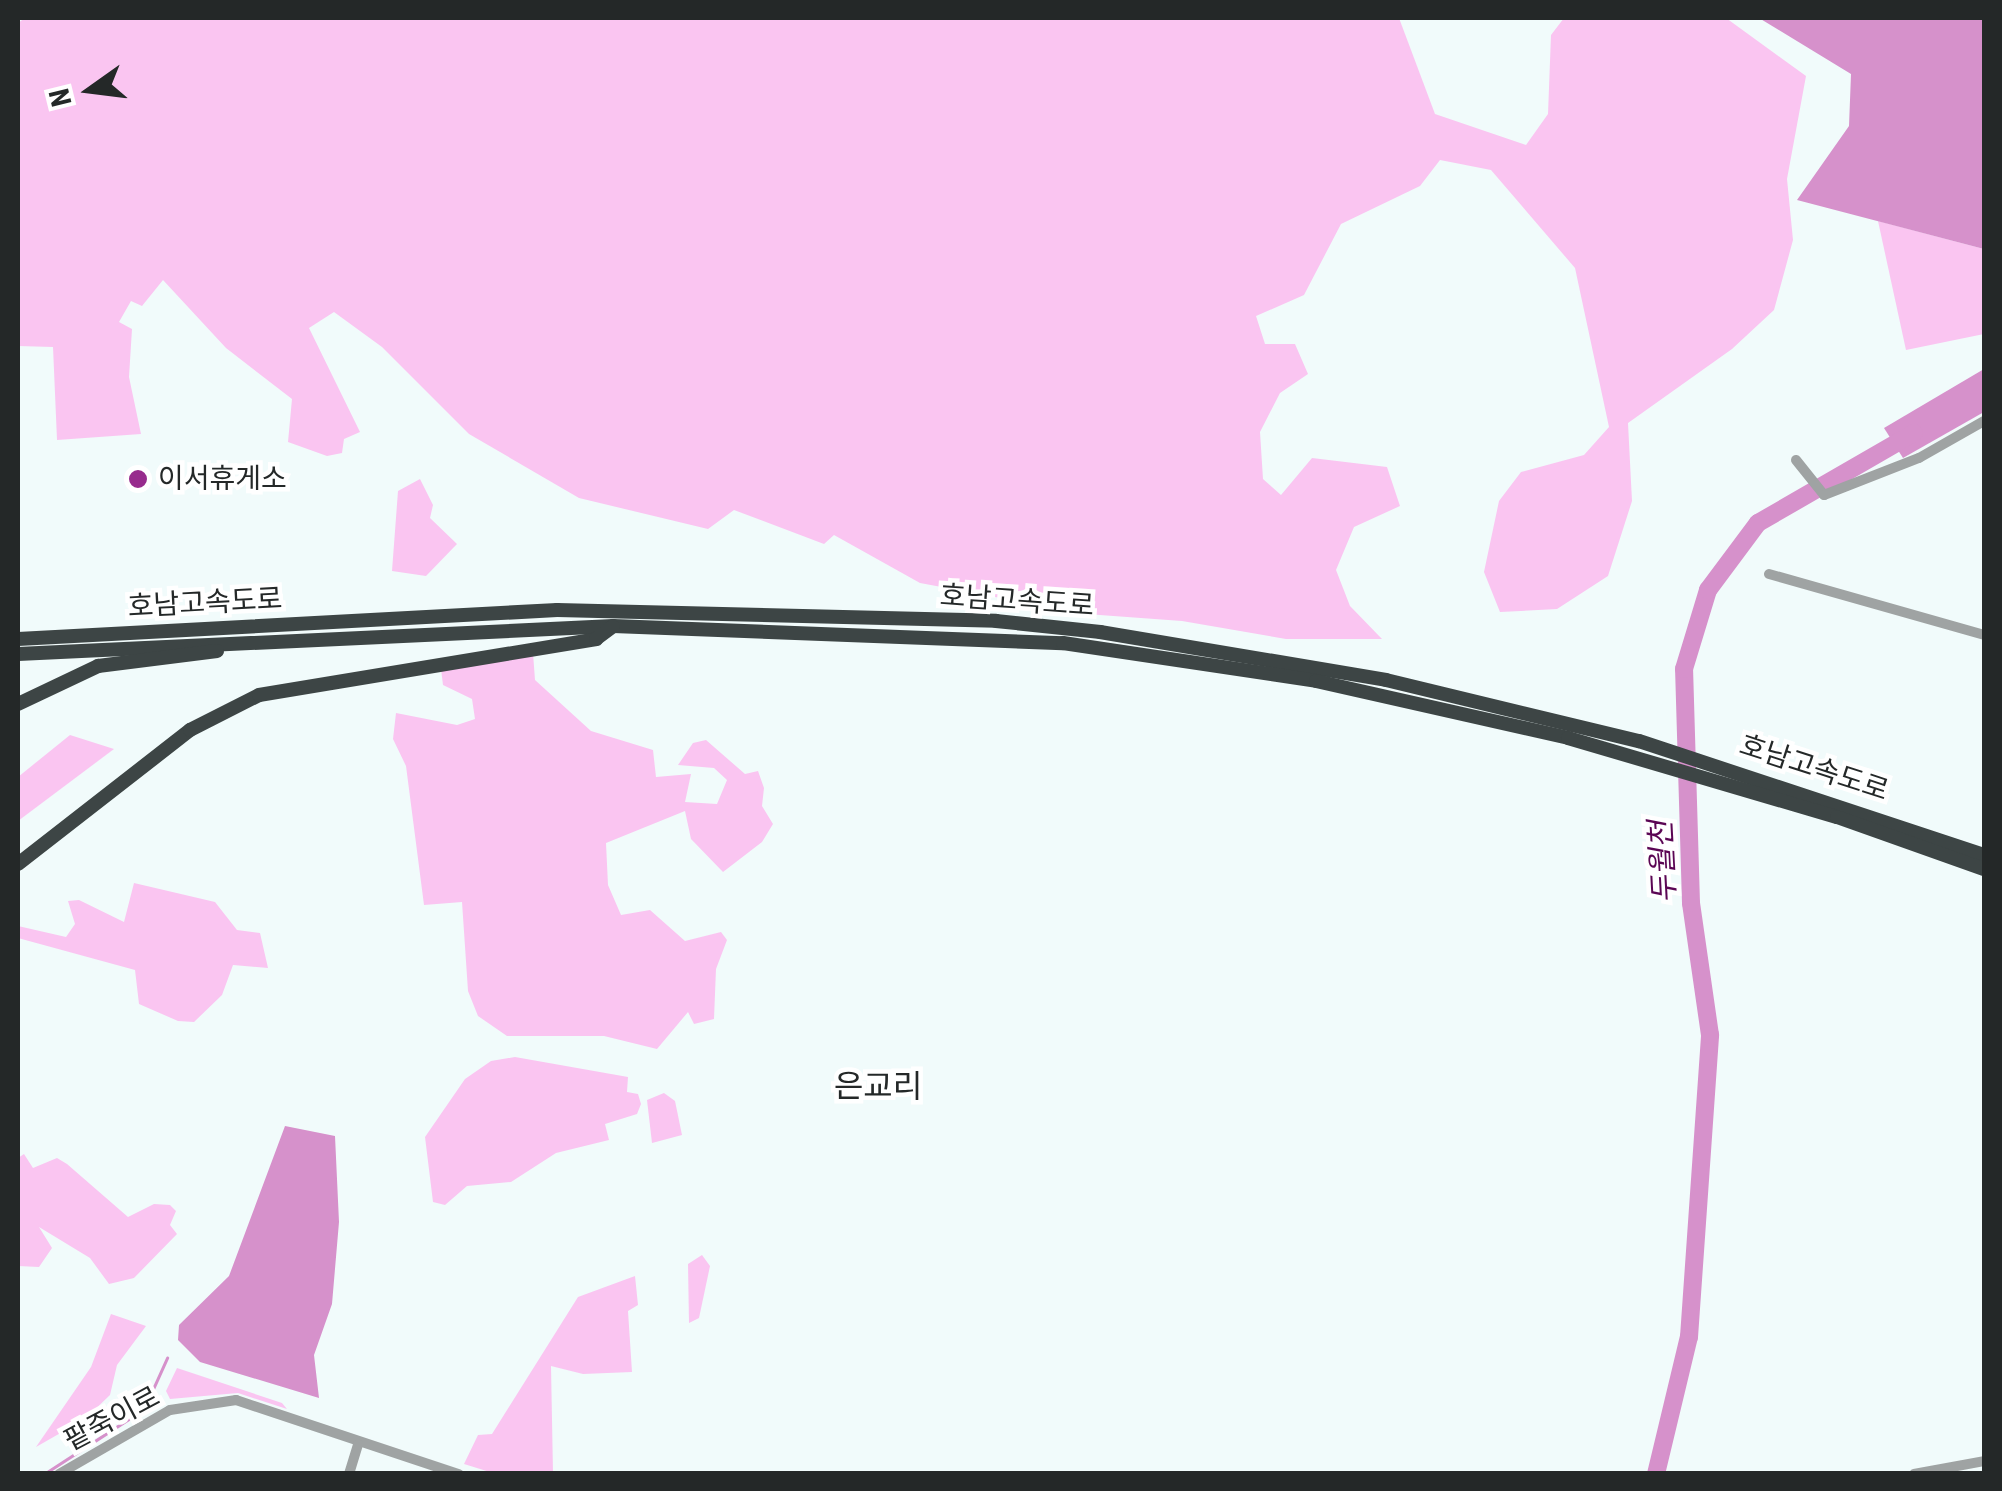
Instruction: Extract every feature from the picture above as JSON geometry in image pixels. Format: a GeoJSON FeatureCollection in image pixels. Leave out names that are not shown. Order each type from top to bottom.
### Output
{"type":"FeatureCollection","features":[{"type":"Feature","properties":{"kind":"highway","name":"호남고속도로"},"geometry":{"type":"LineString","coordinates":[[18,638],[557,610],[996,621],[1280,659],[1639,740],[1722,764],[1984,855]]}},
{"type":"Feature","properties":{"kind":"highway","name":"호남고속도로"},"geometry":{"type":"LineString","coordinates":[[18,654],[613,626],[856,631],[1160,654],[1388,695],[1642,758],[1984,869]]}},
{"type":"Feature","properties":{"kind":"highway"},"geometry":{"type":"LineString","coordinates":[[18,864],[190,730],[244,701],[321,680],[596,640],[613,626]]}},
{"type":"Feature","properties":{"kind":"highway"},"geometry":{"type":"LineString","coordinates":[[18,704],[98,666],[200,656],[244,644]]}},
{"type":"Feature","properties":{"kind":"street"},"geometry":{"type":"LineString","coordinates":[[1796,460],[1821,492],[1919,458],[1984,421]]}},
{"type":"Feature","properties":{"kind":"street"},"geometry":{"type":"LineString","coordinates":[[1769,574],[1984,635]]}},
{"type":"Feature","properties":{"kind":"street","name":"팥죽이로"},"geometry":{"type":"LineString","coordinates":[[59,1474],[170,1410],[207,1400],[236,1400],[300,1418],[358,1444],[458,1474]]}},
{"type":"Feature","properties":{"kind":"street"},"geometry":{"type":"LineString","coordinates":[[349,1474],[358,1444]]}},
{"type":"Feature","properties":{"kind":"street"},"geometry":{"type":"LineString","coordinates":[[1914,1474],[1984,1462]]}},
{"type":"Feature","properties":{"kind":"shaded area"},"geometry":{"type":"Polygon","coordinates":[[[25,18],[1399,18],[1435,114],[1526,145],[1548,114],[1551,35],[1564,18],[1726,18],[1806,76],[1787,179],[1793,240],[1774,310],[1732,349],[1628,423],[1632,501],[1608,576],[1557,609],[1500,612],[1484,572],[1499,501],[1521,472],[1584,455],[1609,427],[1575,268],[1491,170],[1440,160],[1420,186],[1341,224],[1304,295],[1256,316],[1265,344],[1295,344],[1308,374],[1280,393],[1260,432],[1263,479],[1281,495],[1312,458],[1387,467],[1400,506],[1354,527],[1336,570],[1350,606],[1382,639],[1286,639],[1182,621],[1086,614],[920,583],[834,535],[824,544],[734,510],[708,529],[579,498],[469,434],[382,347],[334,312],[309,328],[360,432],[344,439],[342,453],[327,456],[288,442],[292,399],[226,348],[163,280],[142,306],[131,301],[119,322],[132,329],[129,377],[141,434],[57,440],[53,347],[18,346],[18,23],[25,18]]]}},
{"type":"Feature","properties":{"kind":"shaded area"},"geometry":{"type":"Polygon","coordinates":[[[1759,18],[1984,18],[1984,249],[1797,200],[1849,126],[1851,74],[1759,18]]]}},
{"type":"Feature","properties":{"kind":"shaded area"},"geometry":{"type":"Polygon","coordinates":[[[1878,221],[1984,249],[1984,334],[1906,350],[1878,221]]]}},
{"type":"Feature","properties":{"kind":"shaded area"},"geometry":{"type":"Polygon","coordinates":[[[1984,369],[1984,412],[1903,458],[1884,428],[1984,369]]]}},
{"type":"Feature","properties":{"kind":"shaded area"},"geometry":{"type":"Polygon","coordinates":[[[420,479],[433,505],[430,518],[457,544],[426,576],[392,571],[398,491],[420,479]]]}},
{"type":"Feature","properties":{"kind":"shaded area"},"geometry":{"type":"Polygon","coordinates":[[[533,653],[535,680],[591,731],[653,750],[656,777],[691,774],[685,802],[717,804],[727,780],[714,768],[678,765],[693,743],[706,740],[745,774],[758,771],[764,788],[762,806],[773,824],[762,842],[723,872],[691,839],[685,811],[606,843],[608,885],[621,915],[650,910],[685,941],[721,932],[727,940],[716,969],[714,1019],[694,1024],[688,1012],[657,1049],[604,1036],[507,1036],[478,1016],[468,991],[462,902],[424,905],[406,766],[393,739],[396,713],[457,725],[475,719],[472,699],[443,685],[440,661],[533,653]]]}},
{"type":"Feature","properties":{"kind":"shaded area"},"geometry":{"type":"Polygon","coordinates":[[[70,735],[114,749],[18,821],[18,777],[70,735]]]}},
{"type":"Feature","properties":{"kind":"shaded area"},"geometry":{"type":"Polygon","coordinates":[[[134,883],[215,902],[237,930],[260,933],[268,968],[233,965],[222,995],[194,1022],[178,1021],[139,1004],[135,970],[18,938],[18,926],[66,937],[75,924],[68,901],[79,900],[124,922],[134,883]]]}},
{"type":"Feature","properties":{"kind":"shaded area"},"geometry":{"type":"Polygon","coordinates":[[[515,1057],[628,1077],[627,1092],[638,1094],[641,1104],[637,1114],[605,1124],[609,1140],[556,1153],[511,1182],[467,1186],[445,1205],[433,1202],[425,1137],[465,1079],[491,1061],[515,1057]]]}},
{"type":"Feature","properties":{"kind":"shaded area"},"geometry":{"type":"Polygon","coordinates":[[[664,1093],[675,1101],[682,1135],[652,1143],[647,1100],[664,1093]]]}},
{"type":"Feature","properties":{"kind":"shaded area"},"geometry":{"type":"Polygon","coordinates":[[[285,1126],[335,1136],[339,1222],[332,1304],[314,1355],[319,1398],[200,1362],[178,1340],[179,1325],[229,1276],[285,1126]]]}},
{"type":"Feature","properties":{"kind":"shaded area"},"geometry":{"type":"Polygon","coordinates":[[[24,1154],[33,1168],[57,1158],[67,1164],[128,1217],[154,1204],[170,1205],[176,1211],[170,1225],[177,1234],[134,1278],[109,1284],[90,1258],[39,1227],[52,1248],[39,1267],[18,1266],[18,1158],[24,1154]]]}},
{"type":"Feature","properties":{"kind":"shaded area"},"geometry":{"type":"Polygon","coordinates":[[[702,1255],[710,1266],[699,1318],[689,1323],[688,1264],[702,1255]]]}},
{"type":"Feature","properties":{"kind":"shaded area"},"geometry":{"type":"Polygon","coordinates":[[[635,1276],[638,1305],[628,1311],[632,1372],[583,1374],[551,1366],[553,1473],[493,1473],[464,1464],[478,1435],[492,1434],[578,1297],[635,1276]]]}},
{"type":"Feature","properties":{"kind":"shaded area"},"geometry":{"type":"Polygon","coordinates":[[[111,1314],[146,1326],[117,1365],[110,1395],[85,1419],[36,1447],[91,1367],[111,1314]]]}},
{"type":"Feature","properties":{"kind":"shaded area"},"geometry":{"type":"Polygon","coordinates":[[[177,1368],[282,1403],[287,1409],[238,1393],[170,1399],[166,1391],[177,1368]]]}},
{"type":"Feature","properties":{"kind":"waterway","name":"두월천"},"geometry":{"type":"LineString","coordinates":[[1656,1474],[1689,1337],[1710,1035],[1691,903],[1684,669],[1708,590],[1758,523],[1914,433]]}},
{"type":"Feature","properties":{"kind":"waterway"},"geometry":{"type":"LineString","coordinates":[[44,1474],[144,1409],[167,1358]]}},
{"type":"Feature","properties":{"kind":"place","name":"이서휴게소"},"geometry":{"type":"Point","coordinates":[138,479]}},
{"type":"Feature","properties":{"kind":"district","name":"은교리"},"geometry":{"type":"Point","coordinates":[878,1086]}}]}
